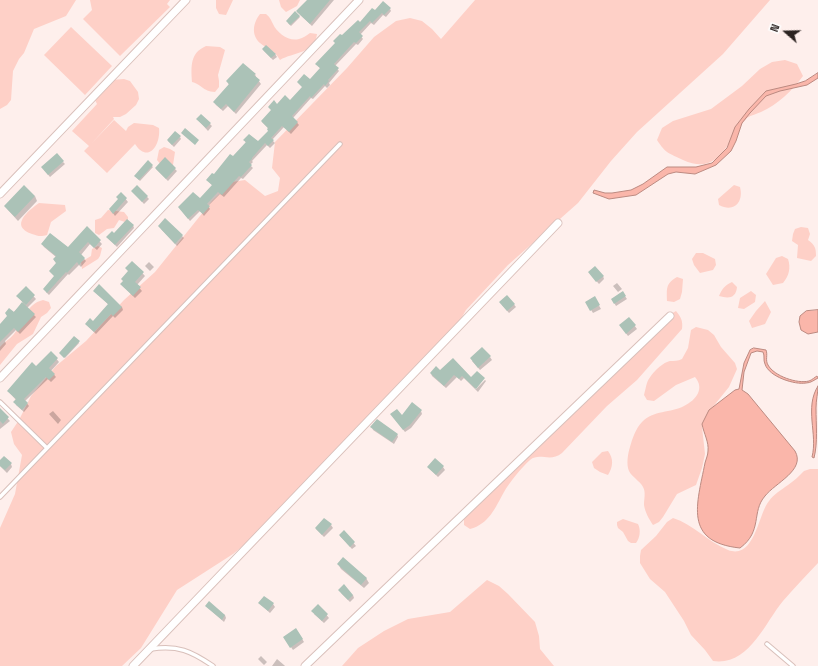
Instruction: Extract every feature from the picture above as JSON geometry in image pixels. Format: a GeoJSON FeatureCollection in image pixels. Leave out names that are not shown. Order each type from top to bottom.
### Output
{"type":"FeatureCollection","features":[{"type":"Feature","properties":{"kind":"street"},"geometry":{"type":"LineString","coordinates":[[0,194],[186,0]]}},
{"type":"Feature","properties":{"kind":"street"},"geometry":{"type":"LineString","coordinates":[[0,378],[359,0]]}},
{"type":"Feature","properties":{"kind":"street"},"geometry":{"type":"LineString","coordinates":[[133,666],[558,223]]}},
{"type":"Feature","properties":{"kind":"street"},"geometry":{"type":"LineString","coordinates":[[305,666],[670,316]]}},
{"type":"Feature","properties":{"kind":"lane"},"geometry":{"type":"LineString","coordinates":[[0,497],[340,144]]}},
{"type":"Feature","properties":{"kind":"lane"},"geometry":{"type":"LineString","coordinates":[[0,402],[47,448]]}},
{"type":"Feature","properties":{"kind":"lane"},"geometry":{"type":"LineString","coordinates":[[767,644],[793,666]]}},
{"type":"Feature","properties":{"kind":"lane"},"geometry":{"type":"LineString","coordinates":[[148,650],[175,647],[198,655],[213,666]]}},
{"type":"Feature","properties":{"kind":"shaded area"},"geometry":{"type":"Polygon","coordinates":[[[0,0],[76,0],[66,16],[34,29],[24,53],[13,71],[11,100],[7,105],[0,109],[0,0]]]}},
{"type":"Feature","properties":{"kind":"shaded area"},"geometry":{"type":"Polygon","coordinates":[[[90,0],[170,0],[167,4],[170,7],[120,56],[83,19],[92,10],[90,0]]]}},
{"type":"Feature","properties":{"kind":"shaded area"},"geometry":{"type":"Polygon","coordinates":[[[216,0],[233,0],[226,15],[219,14],[216,8],[216,0]]]}},
{"type":"Feature","properties":{"kind":"shaded area"},"geometry":{"type":"Polygon","coordinates":[[[279,0],[300,0],[297,6],[286,12],[281,7],[279,0]]]}},
{"type":"Feature","properties":{"kind":"shaded area"},"geometry":{"type":"Polygon","coordinates":[[[475,0],[770,0],[723,54],[637,132],[611,161],[578,203],[508,265],[466,310],[454,331],[396,386],[353,437],[254,537],[233,554],[177,590],[141,648],[122,666],[0,666],[0,528],[15,494],[22,455],[14,444],[11,432],[31,396],[56,366],[86,341],[124,300],[155,272],[212,201],[232,182],[245,180],[265,196],[278,191],[280,178],[272,168],[275,142],[347,68],[374,37],[396,21],[410,18],[422,21],[441,39],[475,0]]]}},
{"type":"Feature","properties":{"kind":"shaded area"},"geometry":{"type":"Polygon","coordinates":[[[260,14],[266,14],[277,31],[287,38],[295,40],[310,33],[317,34],[315,41],[303,52],[280,60],[278,56],[260,43],[255,36],[254,29],[260,14]]]}},
{"type":"Feature","properties":{"kind":"shaded area"},"geometry":{"type":"Polygon","coordinates":[[[71,27],[112,66],[85,95],[44,55],[71,27]]]}},
{"type":"Feature","properties":{"kind":"shaded area"},"geometry":{"type":"Polygon","coordinates":[[[206,46],[220,47],[225,50],[218,75],[219,87],[215,92],[207,90],[192,82],[192,65],[194,56],[206,46]]]}},
{"type":"Feature","properties":{"kind":"shaded area"},"geometry":{"type":"Polygon","coordinates":[[[785,60],[797,64],[803,76],[790,92],[779,101],[767,109],[747,118],[722,153],[715,160],[706,164],[696,164],[683,160],[665,151],[660,145],[657,140],[662,128],[673,121],[711,109],[742,86],[760,69],[772,62],[785,60]]]}},
{"type":"Feature","properties":{"kind":"shaded area"},"geometry":{"type":"Polygon","coordinates":[[[818,73],[818,78],[807,85],[780,91],[766,96],[742,123],[731,151],[716,165],[695,174],[676,172],[668,174],[636,195],[609,199],[593,193],[594,190],[612,193],[631,190],[643,184],[667,167],[696,167],[712,163],[727,148],[735,127],[766,91],[805,81],[818,73]]]}},
{"type":"Feature","properties":{"kind":"shaded area"},"geometry":{"type":"Polygon","coordinates":[[[124,79],[130,81],[138,92],[139,99],[136,105],[126,114],[120,117],[113,117],[114,119],[91,144],[114,120],[126,131],[128,127],[134,123],[153,125],[159,128],[158,140],[153,150],[149,152],[140,150],[135,144],[107,173],[84,151],[89,146],[72,131],[97,104],[95,100],[97,93],[111,80],[124,79]]]}},
{"type":"Feature","properties":{"kind":"shaded area"},"geometry":{"type":"Polygon","coordinates":[[[164,147],[175,152],[173,165],[161,165],[157,160],[159,150],[164,147]]]}},
{"type":"Feature","properties":{"kind":"shaded area"},"geometry":{"type":"Polygon","coordinates":[[[734,185],[740,187],[741,192],[741,197],[737,205],[729,208],[719,205],[718,199],[734,185]]]}},
{"type":"Feature","properties":{"kind":"shaded area"},"geometry":{"type":"Polygon","coordinates":[[[39,203],[65,205],[66,211],[51,222],[47,235],[43,236],[25,231],[21,223],[26,214],[39,203]]]}},
{"type":"Feature","properties":{"kind":"shaded area"},"geometry":{"type":"Polygon","coordinates":[[[108,210],[124,212],[128,217],[128,221],[125,222],[119,220],[114,228],[107,229],[99,235],[95,233],[95,220],[101,218],[108,210]]]}},
{"type":"Feature","properties":{"kind":"shaded area"},"geometry":{"type":"Polygon","coordinates":[[[801,227],[808,228],[810,234],[808,240],[814,245],[816,256],[811,261],[797,258],[798,245],[792,241],[795,229],[801,227]]]}},
{"type":"Feature","properties":{"kind":"shaded area"},"geometry":{"type":"Polygon","coordinates":[[[98,246],[102,248],[98,259],[82,269],[81,262],[91,256],[92,249],[98,246]]]}},
{"type":"Feature","properties":{"kind":"shaded area"},"geometry":{"type":"Polygon","coordinates":[[[696,253],[703,253],[715,259],[716,265],[713,270],[700,273],[694,265],[692,259],[696,253]]]}},
{"type":"Feature","properties":{"kind":"shaded area"},"geometry":{"type":"Polygon","coordinates":[[[782,256],[788,259],[788,275],[783,283],[773,285],[766,274],[776,258],[782,256]]]}},
{"type":"Feature","properties":{"kind":"shaded area"},"geometry":{"type":"Polygon","coordinates":[[[677,277],[683,279],[680,299],[674,302],[667,301],[667,290],[670,282],[677,277]]]}},
{"type":"Feature","properties":{"kind":"shaded area"},"geometry":{"type":"Polygon","coordinates":[[[732,282],[737,287],[734,295],[731,297],[719,296],[727,284],[732,282]]]}},
{"type":"Feature","properties":{"kind":"shaded area"},"geometry":{"type":"Polygon","coordinates":[[[751,291],[756,295],[755,302],[744,309],[738,308],[740,298],[751,291]]]}},
{"type":"Feature","properties":{"kind":"shaded area"},"geometry":{"type":"Polygon","coordinates":[[[43,300],[49,302],[51,308],[41,317],[33,334],[17,344],[0,365],[0,347],[14,334],[29,309],[37,302],[43,300]]]}},
{"type":"Feature","properties":{"kind":"shaded area"},"geometry":{"type":"Polygon","coordinates":[[[765,301],[771,312],[765,324],[752,328],[749,321],[765,301]]]}},
{"type":"Feature","properties":{"kind":"shaded area"},"geometry":{"type":"Polygon","coordinates":[[[818,310],[818,332],[808,334],[801,330],[799,322],[800,316],[806,311],[818,310]]]}},
{"type":"Feature","properties":{"kind":"shaded area"},"geometry":{"type":"Polygon","coordinates":[[[676,311],[681,319],[682,329],[637,380],[607,406],[558,456],[549,458],[538,457],[530,460],[506,488],[491,515],[487,519],[477,527],[470,529],[464,525],[466,513],[568,412],[604,373],[620,362],[628,351],[642,337],[664,318],[676,311]]]}},
{"type":"Feature","properties":{"kind":"shaded area"},"geometry":{"type":"Polygon","coordinates":[[[696,327],[708,330],[714,335],[721,347],[735,363],[737,369],[729,387],[712,408],[702,427],[705,454],[696,485],[677,494],[663,517],[659,522],[653,525],[647,515],[644,505],[644,489],[628,468],[627,462],[629,452],[636,430],[646,418],[651,415],[674,410],[684,406],[692,401],[698,394],[699,386],[695,377],[676,385],[654,401],[647,400],[644,395],[648,380],[656,370],[667,362],[682,359],[688,348],[691,330],[696,327]]]}},
{"type":"Feature","properties":{"kind":"shaded area"},"geometry":{"type":"Polygon","coordinates":[[[754,348],[766,350],[768,365],[780,376],[804,382],[817,376],[818,378],[809,382],[801,383],[783,379],[767,369],[764,362],[763,352],[757,351],[751,353],[744,372],[742,390],[748,394],[795,451],[797,458],[793,470],[765,496],[761,502],[758,508],[752,535],[740,548],[722,544],[709,538],[702,529],[698,519],[699,493],[708,451],[702,424],[709,410],[735,390],[739,389],[744,363],[750,350],[754,348]]]}},
{"type":"Feature","properties":{"kind":"shaded area"},"geometry":{"type":"Polygon","coordinates":[[[818,386],[814,458],[812,457],[814,439],[812,403],[818,386]]]}},
{"type":"Feature","properties":{"kind":"shaded area"},"geometry":{"type":"Polygon","coordinates":[[[608,451],[612,463],[608,475],[594,468],[592,462],[602,452],[608,451]]]}},
{"type":"Feature","properties":{"kind":"shaded area"},"geometry":{"type":"Polygon","coordinates":[[[818,469],[818,563],[783,601],[754,642],[746,650],[736,657],[726,661],[713,661],[691,635],[684,621],[665,592],[650,579],[640,563],[641,550],[656,536],[667,522],[673,518],[687,524],[721,547],[728,550],[737,551],[744,548],[750,542],[765,507],[771,499],[804,471],[818,469]]]}},
{"type":"Feature","properties":{"kind":"shaded area"},"geometry":{"type":"Polygon","coordinates":[[[623,519],[638,524],[640,534],[636,543],[631,543],[628,541],[623,532],[618,528],[617,522],[623,519]]]}},
{"type":"Feature","properties":{"kind":"shaded area"},"geometry":{"type":"Polygon","coordinates":[[[487,580],[499,586],[535,622],[539,636],[540,649],[554,666],[342,666],[358,648],[384,631],[408,619],[450,612],[487,580]]]}},
{"type":"Feature","properties":{"kind":"building"},"geometry":{"type":"Polygon","coordinates":[[[307,0],[330,0],[310,24],[296,11],[307,0]]]}},
{"type":"Feature","properties":{"kind":"building"},"geometry":{"type":"Polygon","coordinates":[[[383,1],[391,8],[384,15],[382,13],[372,23],[370,21],[359,32],[363,36],[356,43],[354,42],[334,64],[339,68],[328,80],[329,81],[325,86],[324,84],[311,98],[310,96],[292,116],[298,122],[289,132],[282,126],[271,138],[274,140],[268,146],[265,143],[252,158],[249,162],[252,165],[241,177],[239,176],[222,195],[218,192],[207,204],[210,206],[203,214],[198,210],[188,219],[178,207],[193,192],[200,198],[212,185],[206,180],[212,173],[214,174],[230,154],[233,156],[246,142],[243,140],[249,134],[258,141],[268,131],[268,128],[261,121],[271,110],[268,107],[274,100],[277,104],[285,95],[290,100],[302,87],[297,82],[304,74],[310,79],[320,68],[315,64],[335,43],[333,41],[358,20],[360,22],[372,8],[375,10],[383,1]]]}},
{"type":"Feature","properties":{"kind":"building"},"geometry":{"type":"Polygon","coordinates":[[[295,11],[300,16],[290,25],[286,21],[295,11]]]}},
{"type":"Feature","properties":{"kind":"building"},"geometry":{"type":"Polygon","coordinates":[[[266,45],[276,54],[271,58],[262,49],[266,45]]]}},
{"type":"Feature","properties":{"kind":"building"},"geometry":{"type":"Polygon","coordinates":[[[243,63],[256,74],[254,75],[260,80],[234,112],[226,104],[221,109],[213,102],[229,84],[226,81],[243,63]]]}},
{"type":"Feature","properties":{"kind":"building"},"geometry":{"type":"Polygon","coordinates":[[[201,114],[211,123],[206,128],[196,119],[201,114]]]}},
{"type":"Feature","properties":{"kind":"building"},"geometry":{"type":"Polygon","coordinates":[[[185,128],[199,140],[195,145],[181,133],[185,128]]]}},
{"type":"Feature","properties":{"kind":"building"},"geometry":{"type":"Polygon","coordinates":[[[175,131],[181,136],[172,145],[167,140],[175,131]]]}},
{"type":"Feature","properties":{"kind":"building"},"geometry":{"type":"Polygon","coordinates":[[[57,153],[64,161],[48,175],[41,167],[57,153]]]}},
{"type":"Feature","properties":{"kind":"building"},"geometry":{"type":"Polygon","coordinates":[[[165,157],[176,168],[166,179],[155,168],[165,157]]]}},
{"type":"Feature","properties":{"kind":"building"},"geometry":{"type":"Polygon","coordinates":[[[148,160],[153,165],[139,180],[134,176],[148,160]]]}},
{"type":"Feature","properties":{"kind":"building"},"geometry":{"type":"Polygon","coordinates":[[[24,185],[35,196],[15,217],[4,206],[24,185]]]}},
{"type":"Feature","properties":{"kind":"building"},"geometry":{"type":"Polygon","coordinates":[[[137,185],[148,196],[142,202],[131,191],[137,185]]]}},
{"type":"Feature","properties":{"kind":"building"},"geometry":{"type":"Polygon","coordinates":[[[121,192],[127,198],[113,214],[109,209],[118,199],[116,197],[121,192]]]}},
{"type":"Feature","properties":{"kind":"building"},"geometry":{"type":"Polygon","coordinates":[[[165,218],[183,235],[175,244],[158,226],[165,218]]]}},
{"type":"Feature","properties":{"kind":"building"},"geometry":{"type":"Polygon","coordinates":[[[127,219],[134,225],[115,245],[106,237],[112,231],[114,233],[127,219]]]}},
{"type":"Feature","properties":{"kind":"building"},"geometry":{"type":"Polygon","coordinates":[[[87,226],[101,240],[94,248],[88,242],[79,252],[85,258],[79,265],[77,262],[67,273],[66,272],[47,293],[43,289],[54,276],[49,271],[56,263],[53,259],[56,256],[41,244],[50,233],[68,247],[87,226]]]}},
{"type":"Feature","properties":{"kind":"building"},"geometry":{"type":"Polygon","coordinates":[[[132,261],[144,272],[135,282],[141,287],[133,296],[120,284],[123,281],[121,279],[128,271],[125,268],[132,261]]]}},
{"type":"Feature","properties":{"kind":"building"},"geometry":{"type":"Polygon","coordinates":[[[595,266],[604,276],[596,282],[588,272],[595,266]]]}},
{"type":"Feature","properties":{"kind":"building"},"geometry":{"type":"Polygon","coordinates":[[[99,284],[122,307],[113,316],[111,314],[94,332],[85,324],[90,318],[93,321],[108,304],[93,291],[99,284]]]}},
{"type":"Feature","properties":{"kind":"building"},"geometry":{"type":"Polygon","coordinates":[[[26,286],[35,295],[26,305],[16,296],[26,286]]]}},
{"type":"Feature","properties":{"kind":"building"},"geometry":{"type":"Polygon","coordinates":[[[623,291],[626,296],[614,304],[611,299],[623,291]]]}},
{"type":"Feature","properties":{"kind":"building"},"geometry":{"type":"Polygon","coordinates":[[[507,295],[515,304],[507,311],[499,302],[507,295]]]}},
{"type":"Feature","properties":{"kind":"building"},"geometry":{"type":"Polygon","coordinates":[[[595,296],[600,305],[590,311],[585,302],[595,296]]]}},
{"type":"Feature","properties":{"kind":"building"},"geometry":{"type":"Polygon","coordinates":[[[22,302],[35,314],[18,332],[14,328],[0,342],[0,324],[7,316],[5,313],[9,308],[14,312],[22,302]]]}},
{"type":"Feature","properties":{"kind":"building"},"geometry":{"type":"Polygon","coordinates":[[[629,317],[636,325],[626,334],[619,325],[629,317]]]}},
{"type":"Feature","properties":{"kind":"building"},"geometry":{"type":"Polygon","coordinates":[[[74,336],[80,341],[64,358],[59,353],[74,336]]]}},
{"type":"Feature","properties":{"kind":"building"},"geometry":{"type":"Polygon","coordinates":[[[482,347],[491,356],[478,368],[470,358],[482,347]]]}},
{"type":"Feature","properties":{"kind":"building"},"geometry":{"type":"Polygon","coordinates":[[[51,351],[58,358],[49,368],[55,374],[49,380],[46,377],[24,399],[28,403],[22,410],[13,402],[16,399],[7,391],[32,362],[36,366],[51,351]]]}},
{"type":"Feature","properties":{"kind":"building"},"geometry":{"type":"Polygon","coordinates":[[[453,358],[471,377],[477,371],[485,378],[476,389],[462,376],[459,379],[454,375],[444,386],[430,373],[436,366],[440,370],[453,358]]]}},
{"type":"Feature","properties":{"kind":"building"},"geometry":{"type":"Polygon","coordinates":[[[412,402],[422,410],[410,425],[403,430],[390,414],[397,409],[402,415],[412,402]]]}},
{"type":"Feature","properties":{"kind":"building"},"geometry":{"type":"Polygon","coordinates":[[[0,408],[9,417],[3,424],[0,421],[0,408]]]}},
{"type":"Feature","properties":{"kind":"building"},"geometry":{"type":"Polygon","coordinates":[[[377,419],[398,434],[392,442],[370,427],[377,419]]]}},
{"type":"Feature","properties":{"kind":"building"},"geometry":{"type":"Polygon","coordinates":[[[4,456],[12,463],[5,470],[0,466],[0,460],[4,456]]]}},
{"type":"Feature","properties":{"kind":"building"},"geometry":{"type":"Polygon","coordinates":[[[435,458],[444,466],[436,475],[427,467],[435,458]]]}},
{"type":"Feature","properties":{"kind":"building"},"geometry":{"type":"Polygon","coordinates":[[[324,518],[332,524],[322,535],[315,528],[324,518]]]}},
{"type":"Feature","properties":{"kind":"building"},"geometry":{"type":"Polygon","coordinates":[[[344,530],[355,542],[350,547],[339,535],[344,530]]]}},
{"type":"Feature","properties":{"kind":"building"},"geometry":{"type":"Polygon","coordinates":[[[343,557],[367,578],[361,585],[337,564],[343,557]]]}},
{"type":"Feature","properties":{"kind":"building"},"geometry":{"type":"Polygon","coordinates":[[[344,584],[353,595],[348,600],[338,590],[344,584]]]}},
{"type":"Feature","properties":{"kind":"building"},"geometry":{"type":"Polygon","coordinates":[[[264,596],[274,603],[268,611],[258,603],[264,596]]]}},
{"type":"Feature","properties":{"kind":"building"},"geometry":{"type":"Polygon","coordinates":[[[209,601],[225,615],[222,620],[205,606],[209,601]]]}},
{"type":"Feature","properties":{"kind":"building"},"geometry":{"type":"Polygon","coordinates":[[[318,604],[328,614],[322,621],[311,611],[318,604]]]}},
{"type":"Feature","properties":{"kind":"building"},"geometry":{"type":"Polygon","coordinates":[[[296,628],[303,639],[290,648],[283,637],[296,628]]]}}]}
